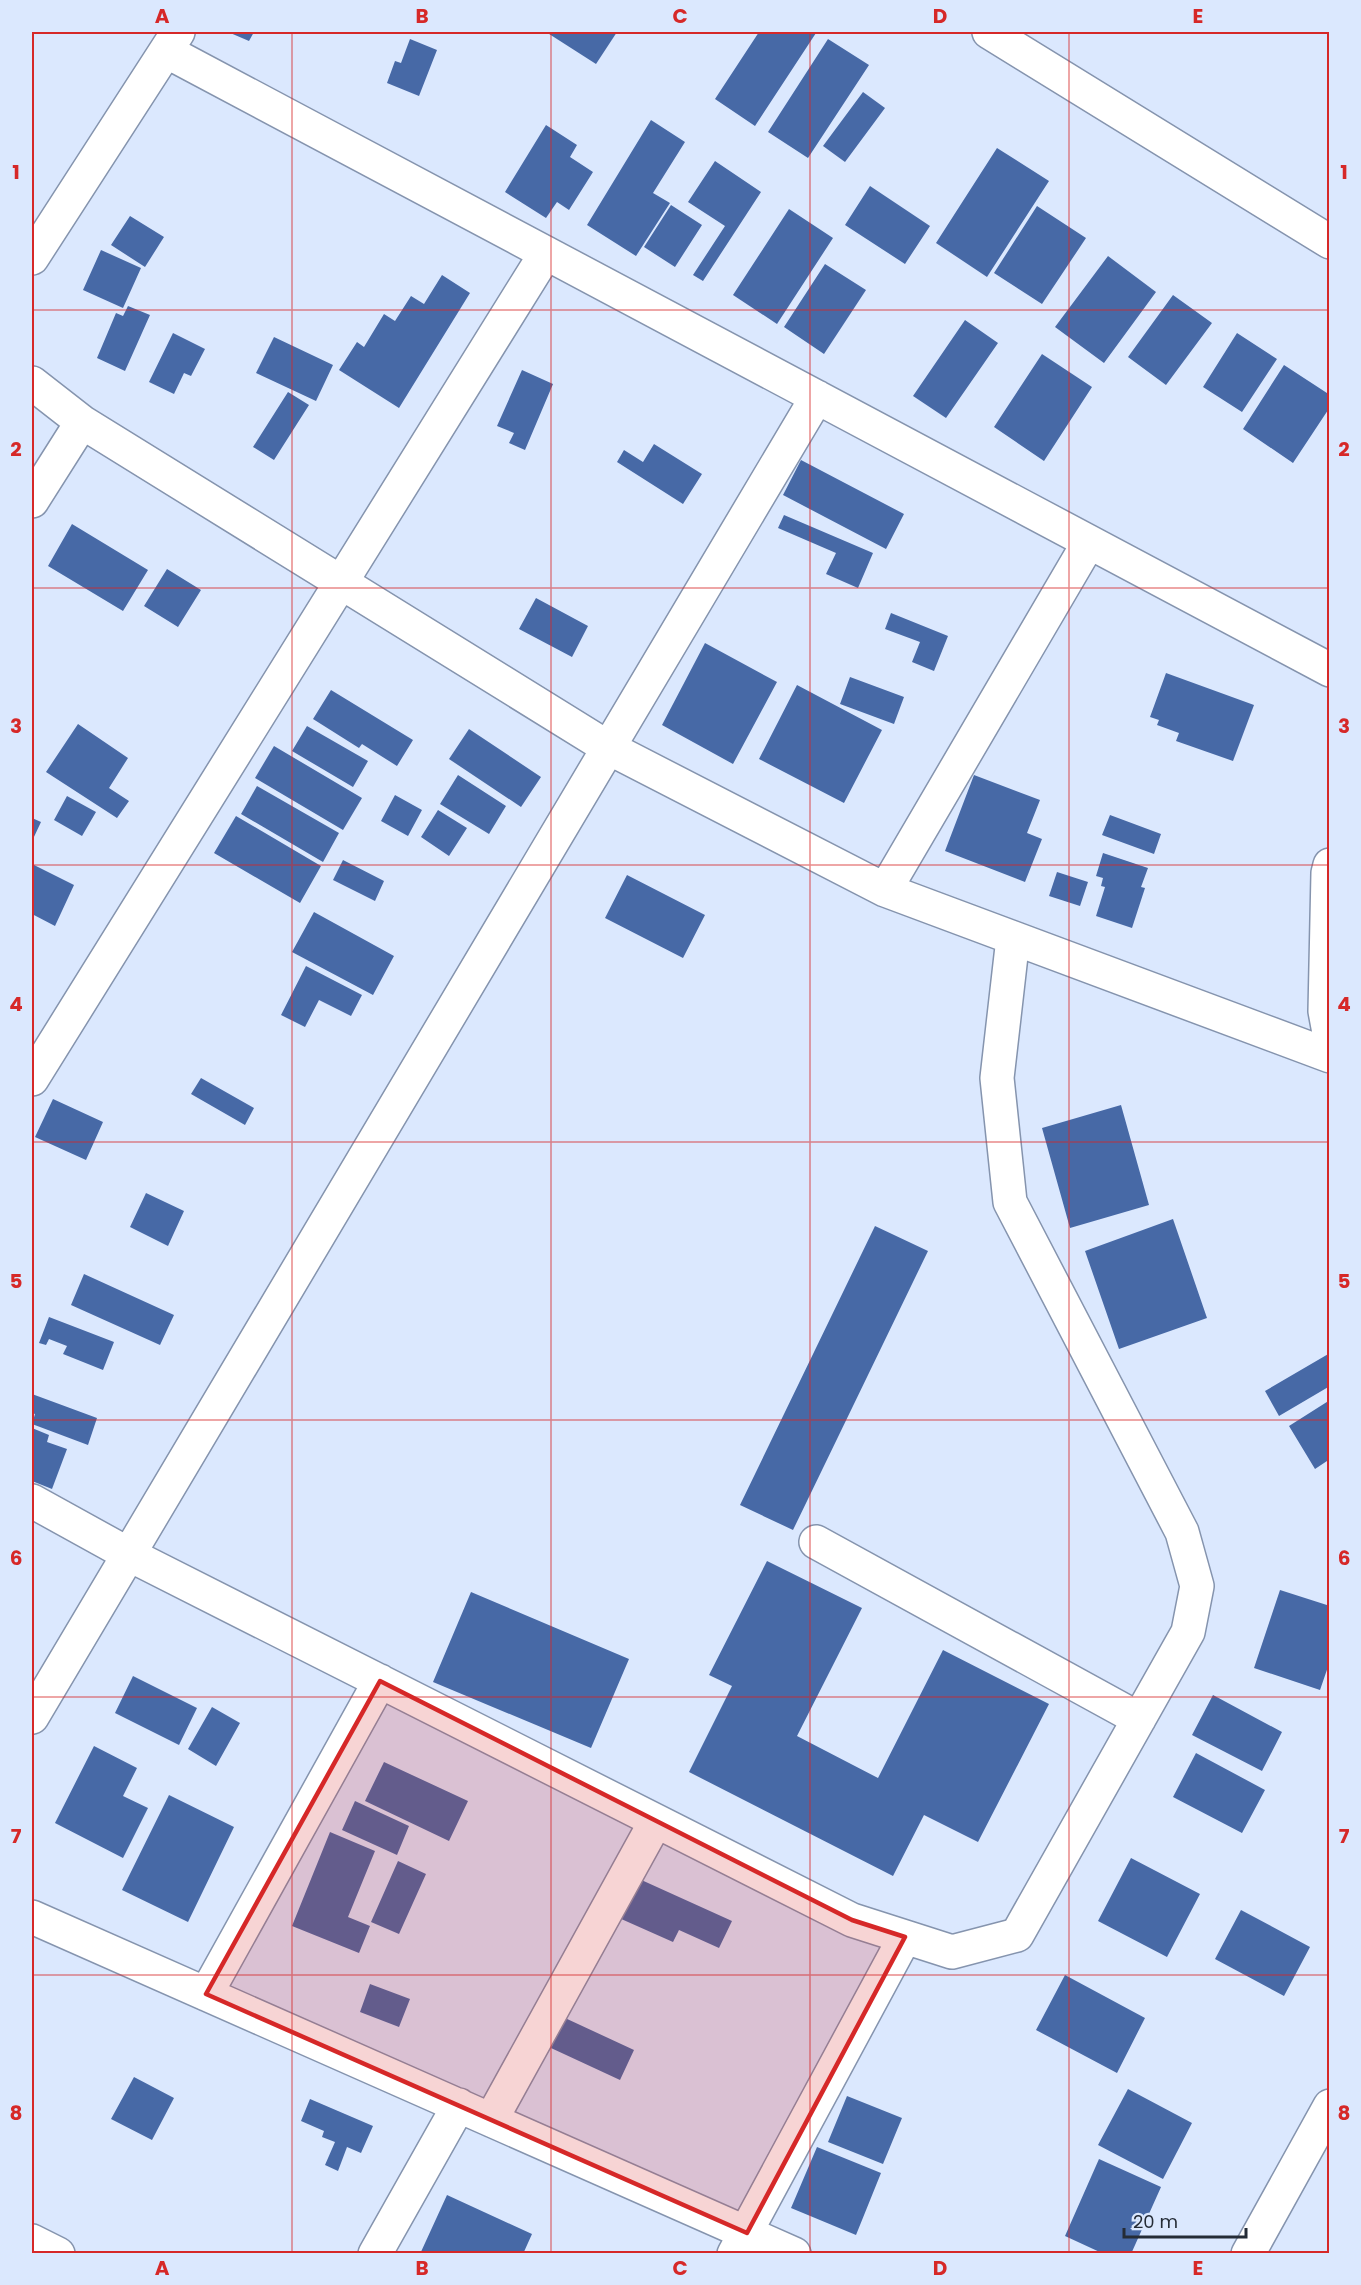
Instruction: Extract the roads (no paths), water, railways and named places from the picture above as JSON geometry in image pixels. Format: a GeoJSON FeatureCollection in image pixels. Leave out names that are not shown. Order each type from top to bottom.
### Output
{"type":"FeatureCollection","features":[{"type":"Feature","properties":{"kind":"street"},"geometry":{"type":"LineString","coordinates":[[988,32],[1329,243]]}},
{"type":"Feature","properties":{"kind":"street"},"geometry":{"type":"LineString","coordinates":[[32,258],[172,41],[546,254],[1329,670]]}},
{"type":"Feature","properties":{"kind":"street"},"geometry":{"type":"LineString","coordinates":[[32,1079],[546,254]]}},
{"type":"Feature","properties":{"kind":"street"},"geometry":{"type":"LineString","coordinates":[[32,383],[82,422],[607,747],[885,890],[1329,1056]]}},
{"type":"Feature","properties":{"kind":"street"},"geometry":{"type":"LineString","coordinates":[[32,1717],[817,397]]}},
{"type":"Feature","properties":{"kind":"street"},"geometry":{"type":"LineString","coordinates":[[32,501],[82,422]]}},
{"type":"Feature","properties":{"kind":"street"},"geometry":{"type":"LineString","coordinates":[[885,890],[1089,542]]}},
{"type":"Feature","properties":{"kind":"street"},"geometry":{"type":"LineString","coordinates":[[1329,865],[1325,1011],[1329,1038]]}},
{"type":"Feature","properties":{"kind":"street"},"geometry":{"type":"LineString","coordinates":[[32,1502],[128,1554],[852,1920],[952,1952],[1017,1935],[1188,1632],[1197,1586],[1182,1532],[1010,1202],[997,1078],[1013,938]]}},
{"type":"Feature","properties":{"kind":"street"},"geometry":{"type":"LineString","coordinates":[[816,1542],[1139,1719]]}},
{"type":"Feature","properties":{"kind":"street"},"geometry":{"type":"LineString","coordinates":[[206,1994],[380,1681]]}},
{"type":"Feature","properties":{"kind":"street"},"geometry":{"type":"LineString","coordinates":[[491,2120],[656,1821]]}},
{"type":"Feature","properties":{"kind":"street"},"geometry":{"type":"LineString","coordinates":[[32,1917],[459,2105],[740,2243],[794,2253]]}},
{"type":"Feature","properties":{"kind":"street"},"geometry":{"type":"LineString","coordinates":[[740,2243],[905,1937]]}},
{"type":"Feature","properties":{"kind":"street"},"geometry":{"type":"LineString","coordinates":[[375,2253],[459,2105]]}},
{"type":"Feature","properties":{"kind":"street"},"geometry":{"type":"LineString","coordinates":[[1248,2253],[1329,2106]]}},
{"type":"Feature","properties":{"kind":"street"},"geometry":{"type":"LineString","coordinates":[[32,2241],[58,2253]]}}]}
